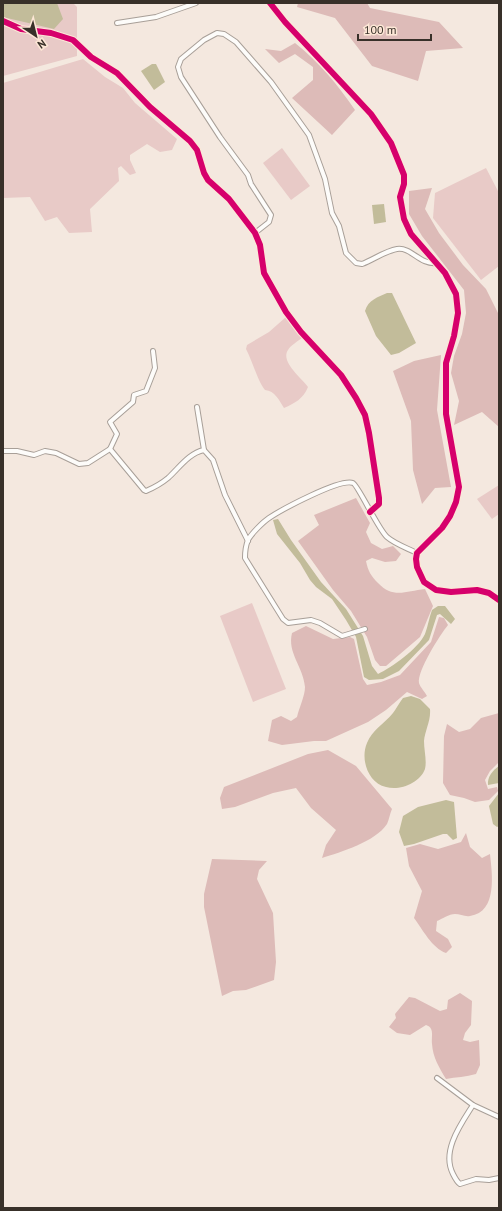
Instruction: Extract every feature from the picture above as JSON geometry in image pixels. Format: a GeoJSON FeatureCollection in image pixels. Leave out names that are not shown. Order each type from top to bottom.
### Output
{"type":"FeatureCollection","features":[{"type":"Feature","properties":{"kind":"street"},"geometry":{"type":"LineString","coordinates":[[117,23],[156,17],[196,3]]}},
{"type":"Feature","properties":{"kind":"street"},"geometry":{"type":"LineString","coordinates":[[270,3],[284,22],[371,114],[391,144],[404,175],[404,184],[400,198],[404,219],[411,234],[445,273],[456,294],[458,313],[454,336],[446,363],[446,414],[460,486],[456,502],[450,516],[442,528],[417,553],[417,567],[424,582],[436,590],[451,592],[476,590],[489,593],[499,600]]}},
{"type":"Feature","properties":{"kind":"street"},"geometry":{"type":"LineString","coordinates":[[3,21],[20,29],[51,33],[73,40],[91,56],[117,73],[150,107],[190,141],[197,150],[204,173],[208,180],[229,199],[255,233],[260,245],[264,273],[286,312],[301,332],[340,375],[356,398],[365,415],[380,498],[379,504],[370,512]]}},
{"type":"Feature","properties":{"kind":"street"},"geometry":{"type":"LineString","coordinates":[[255,233],[269,222],[271,215],[251,184],[248,175],[220,137],[181,77],[178,67],[181,60],[204,40],[217,33],[224,34],[236,42],[271,82],[309,135],[325,179],[332,213],[339,226],[346,253],[349,258],[356,263],[362,264],[397,249],[409,251],[428,263],[437,263]]}},
{"type":"Feature","properties":{"kind":"street"},"geometry":{"type":"LineString","coordinates":[[3,451],[17,451],[34,455],[45,451],[56,453],[79,464],[88,463],[110,449],[117,434],[110,422],[111,419],[119,415],[133,402],[134,395],[146,391],[155,368],[153,351]]}},
{"type":"Feature","properties":{"kind":"street"},"geometry":{"type":"LineString","coordinates":[[197,407],[204,450],[213,460],[225,495],[248,540]]}},
{"type":"Feature","properties":{"kind":"street"},"geometry":{"type":"LineString","coordinates":[[110,449],[146,491],[168,478],[198,451],[204,450]]}},
{"type":"Feature","properties":{"kind":"street"},"geometry":{"type":"LineString","coordinates":[[366,629],[342,636],[320,623],[311,620],[288,623],[283,619],[245,558],[248,540],[268,519],[275,514],[311,495],[326,489],[349,483],[356,486],[370,512],[386,536],[417,553]]}},
{"type":"Feature","properties":{"kind":"street"},"geometry":{"type":"LineString","coordinates":[[437,1078],[473,1105],[499,1117]]}},
{"type":"Feature","properties":{"kind":"street"},"geometry":{"type":"LineString","coordinates":[[473,1105],[449,1152],[448,1161],[450,1168],[460,1184],[476,1179],[489,1180],[499,1178]]}},
{"type":"Feature","properties":{"kind":"shaded area"},"geometry":{"type":"Polygon","coordinates":[[[3,3],[73,3],[77,7],[77,56],[3,76],[3,3]]]}},
{"type":"Feature","properties":{"kind":"shaded area"},"geometry":{"type":"Polygon","coordinates":[[[3,3],[57,3],[63,19],[54,29],[3,17],[3,3]]]}},
{"type":"Feature","properties":{"kind":"shaded area"},"geometry":{"type":"Polygon","coordinates":[[[298,3],[367,3],[370,8],[439,22],[463,48],[426,51],[418,81],[372,66],[335,18],[297,7],[298,3]]]}},
{"type":"Feature","properties":{"kind":"shaded area"},"geometry":{"type":"Polygon","coordinates":[[[295,43],[328,74],[355,110],[332,135],[292,98],[313,80],[313,67],[295,54],[279,63],[265,49],[281,51],[295,43]]]}},
{"type":"Feature","properties":{"kind":"shaded area"},"geometry":{"type":"Polygon","coordinates":[[[83,59],[105,77],[123,88],[135,103],[177,139],[172,150],[160,152],[147,144],[130,155],[130,160],[136,173],[130,175],[121,166],[118,168],[119,181],[90,209],[92,232],[69,233],[57,217],[45,221],[30,197],[3,198],[3,83],[83,59]]]}},
{"type":"Feature","properties":{"kind":"shaded area"},"geometry":{"type":"Polygon","coordinates":[[[152,64],[156,64],[165,82],[154,90],[141,71],[152,64]]]}},
{"type":"Feature","properties":{"kind":"shaded area"},"geometry":{"type":"Polygon","coordinates":[[[282,148],[310,186],[291,200],[263,163],[282,148]]]}},
{"type":"Feature","properties":{"kind":"shaded area"},"geometry":{"type":"Polygon","coordinates":[[[486,168],[499,193],[499,266],[481,280],[433,218],[435,193],[486,168]]]}},
{"type":"Feature","properties":{"kind":"shaded area"},"geometry":{"type":"Polygon","coordinates":[[[432,188],[425,209],[439,233],[463,265],[486,289],[499,315],[499,427],[482,412],[454,425],[459,401],[451,373],[454,356],[462,334],[466,313],[464,290],[422,236],[409,214],[409,191],[432,188]]]}},
{"type":"Feature","properties":{"kind":"shaded area"},"geometry":{"type":"Polygon","coordinates":[[[384,204],[386,222],[374,224],[372,205],[384,204]]]}},
{"type":"Feature","properties":{"kind":"shaded area"},"geometry":{"type":"Polygon","coordinates":[[[387,293],[392,293],[416,343],[399,353],[391,355],[376,336],[365,311],[368,304],[387,293]]]}},
{"type":"Feature","properties":{"kind":"shaded area"},"geometry":{"type":"Polygon","coordinates":[[[286,317],[302,338],[289,348],[286,355],[287,360],[289,365],[308,387],[304,395],[284,408],[274,394],[265,390],[262,386],[246,349],[247,345],[269,332],[286,317]]]}},
{"type":"Feature","properties":{"kind":"shaded area"},"geometry":{"type":"Polygon","coordinates":[[[441,355],[437,410],[451,487],[435,488],[422,504],[413,470],[411,421],[393,371],[414,361],[441,355]]]}},
{"type":"Feature","properties":{"kind":"shaded area"},"geometry":{"type":"Polygon","coordinates":[[[499,485],[499,514],[492,519],[477,499],[499,485]]]}},
{"type":"Feature","properties":{"kind":"shaded area"},"geometry":{"type":"Polygon","coordinates":[[[356,498],[370,523],[366,532],[371,543],[382,549],[393,546],[401,554],[396,561],[385,562],[372,558],[366,561],[372,576],[378,583],[389,591],[400,593],[425,589],[433,606],[420,637],[386,666],[380,666],[375,660],[367,637],[351,611],[333,590],[298,541],[319,525],[314,515],[356,498]]]}},
{"type":"Feature","properties":{"kind":"shaded area"},"geometry":{"type":"Polygon","coordinates":[[[278,519],[321,582],[346,609],[363,636],[372,666],[378,674],[397,662],[417,646],[425,634],[432,610],[438,606],[445,606],[455,619],[451,624],[440,614],[437,615],[429,640],[399,671],[383,679],[369,680],[364,677],[356,637],[332,599],[316,587],[310,580],[300,563],[277,534],[273,520],[278,519]]]}},
{"type":"Feature","properties":{"kind":"shaded area"},"geometry":{"type":"Polygon","coordinates":[[[252,603],[286,689],[253,702],[220,616],[252,603]]]}},
{"type":"Feature","properties":{"kind":"shaded area"},"geometry":{"type":"Polygon","coordinates":[[[439,617],[444,618],[448,625],[430,653],[419,677],[419,683],[427,696],[422,699],[407,692],[386,710],[368,722],[326,741],[282,745],[268,741],[272,720],[281,716],[291,721],[297,717],[304,694],[304,679],[293,653],[291,640],[292,633],[306,626],[333,639],[350,637],[354,639],[363,679],[367,685],[400,675],[431,642],[439,617]]]}},
{"type":"Feature","properties":{"kind":"shaded area"},"geometry":{"type":"Polygon","coordinates":[[[411,696],[420,699],[430,709],[430,718],[424,741],[426,766],[419,778],[409,785],[397,788],[386,787],[374,781],[370,776],[365,763],[365,749],[369,738],[390,717],[403,698],[411,696]]]}},
{"type":"Feature","properties":{"kind":"shaded area"},"geometry":{"type":"Polygon","coordinates":[[[499,713],[499,762],[490,771],[485,780],[488,789],[497,787],[498,791],[489,800],[475,802],[450,795],[443,783],[444,736],[447,724],[459,732],[470,729],[481,718],[499,713]]]}},
{"type":"Feature","properties":{"kind":"shaded area"},"geometry":{"type":"Polygon","coordinates":[[[328,750],[356,766],[392,809],[387,824],[382,830],[366,841],[357,846],[322,858],[326,845],[336,830],[311,808],[296,788],[273,793],[235,807],[222,809],[220,798],[224,787],[308,754],[328,750]]]}},
{"type":"Feature","properties":{"kind":"shaded area"},"geometry":{"type":"Polygon","coordinates":[[[499,766],[499,783],[488,785],[488,779],[499,766]]]}},
{"type":"Feature","properties":{"kind":"shaded area"},"geometry":{"type":"Polygon","coordinates":[[[499,793],[499,826],[497,827],[493,824],[489,806],[499,793]]]}},
{"type":"Feature","properties":{"kind":"shaded area"},"geometry":{"type":"Polygon","coordinates":[[[446,800],[454,802],[457,838],[453,840],[447,834],[443,834],[404,846],[399,832],[403,816],[418,807],[446,800]]]}},
{"type":"Feature","properties":{"kind":"shaded area"},"geometry":{"type":"Polygon","coordinates":[[[466,833],[470,847],[482,858],[490,854],[492,871],[491,891],[489,900],[479,913],[470,916],[453,914],[437,921],[436,931],[448,939],[452,947],[446,953],[441,951],[432,943],[414,918],[422,891],[409,866],[406,848],[420,844],[438,849],[461,842],[466,833]]]}},
{"type":"Feature","properties":{"kind":"shaded area"},"geometry":{"type":"Polygon","coordinates":[[[212,859],[267,861],[259,870],[257,879],[273,913],[276,962],[274,980],[246,990],[233,991],[222,996],[204,907],[204,894],[212,859]]]}},
{"type":"Feature","properties":{"kind":"shaded area"},"geometry":{"type":"Polygon","coordinates":[[[460,993],[472,1001],[471,1025],[465,1033],[463,1040],[470,1042],[479,1040],[480,1065],[476,1074],[446,1079],[435,1058],[432,1030],[429,1026],[426,1025],[410,1035],[397,1033],[389,1027],[396,1018],[395,1014],[409,997],[415,998],[440,1011],[447,1009],[448,1000],[460,993]]]}},
{"type":"Feature","properties":{"kind":"cycle path"},"geometry":{"type":"LineString","coordinates":[[270,3],[285,22],[371,114],[391,143],[404,175],[404,184],[400,197],[404,219],[411,234],[445,273],[456,294],[458,313],[454,336],[446,363],[446,414],[459,487],[456,502],[450,516],[442,528],[417,553],[417,567],[424,582],[436,590],[451,592],[477,590],[489,593],[499,600]]}},
{"type":"Feature","properties":{"kind":"cycle path"},"geometry":{"type":"LineString","coordinates":[[3,21],[21,29],[51,33],[73,40],[91,57],[117,73],[150,107],[190,141],[197,150],[204,173],[208,180],[229,199],[255,233],[260,245],[264,273],[286,312],[301,332],[341,375],[365,415],[379,498],[379,504],[370,512]]}}]}
